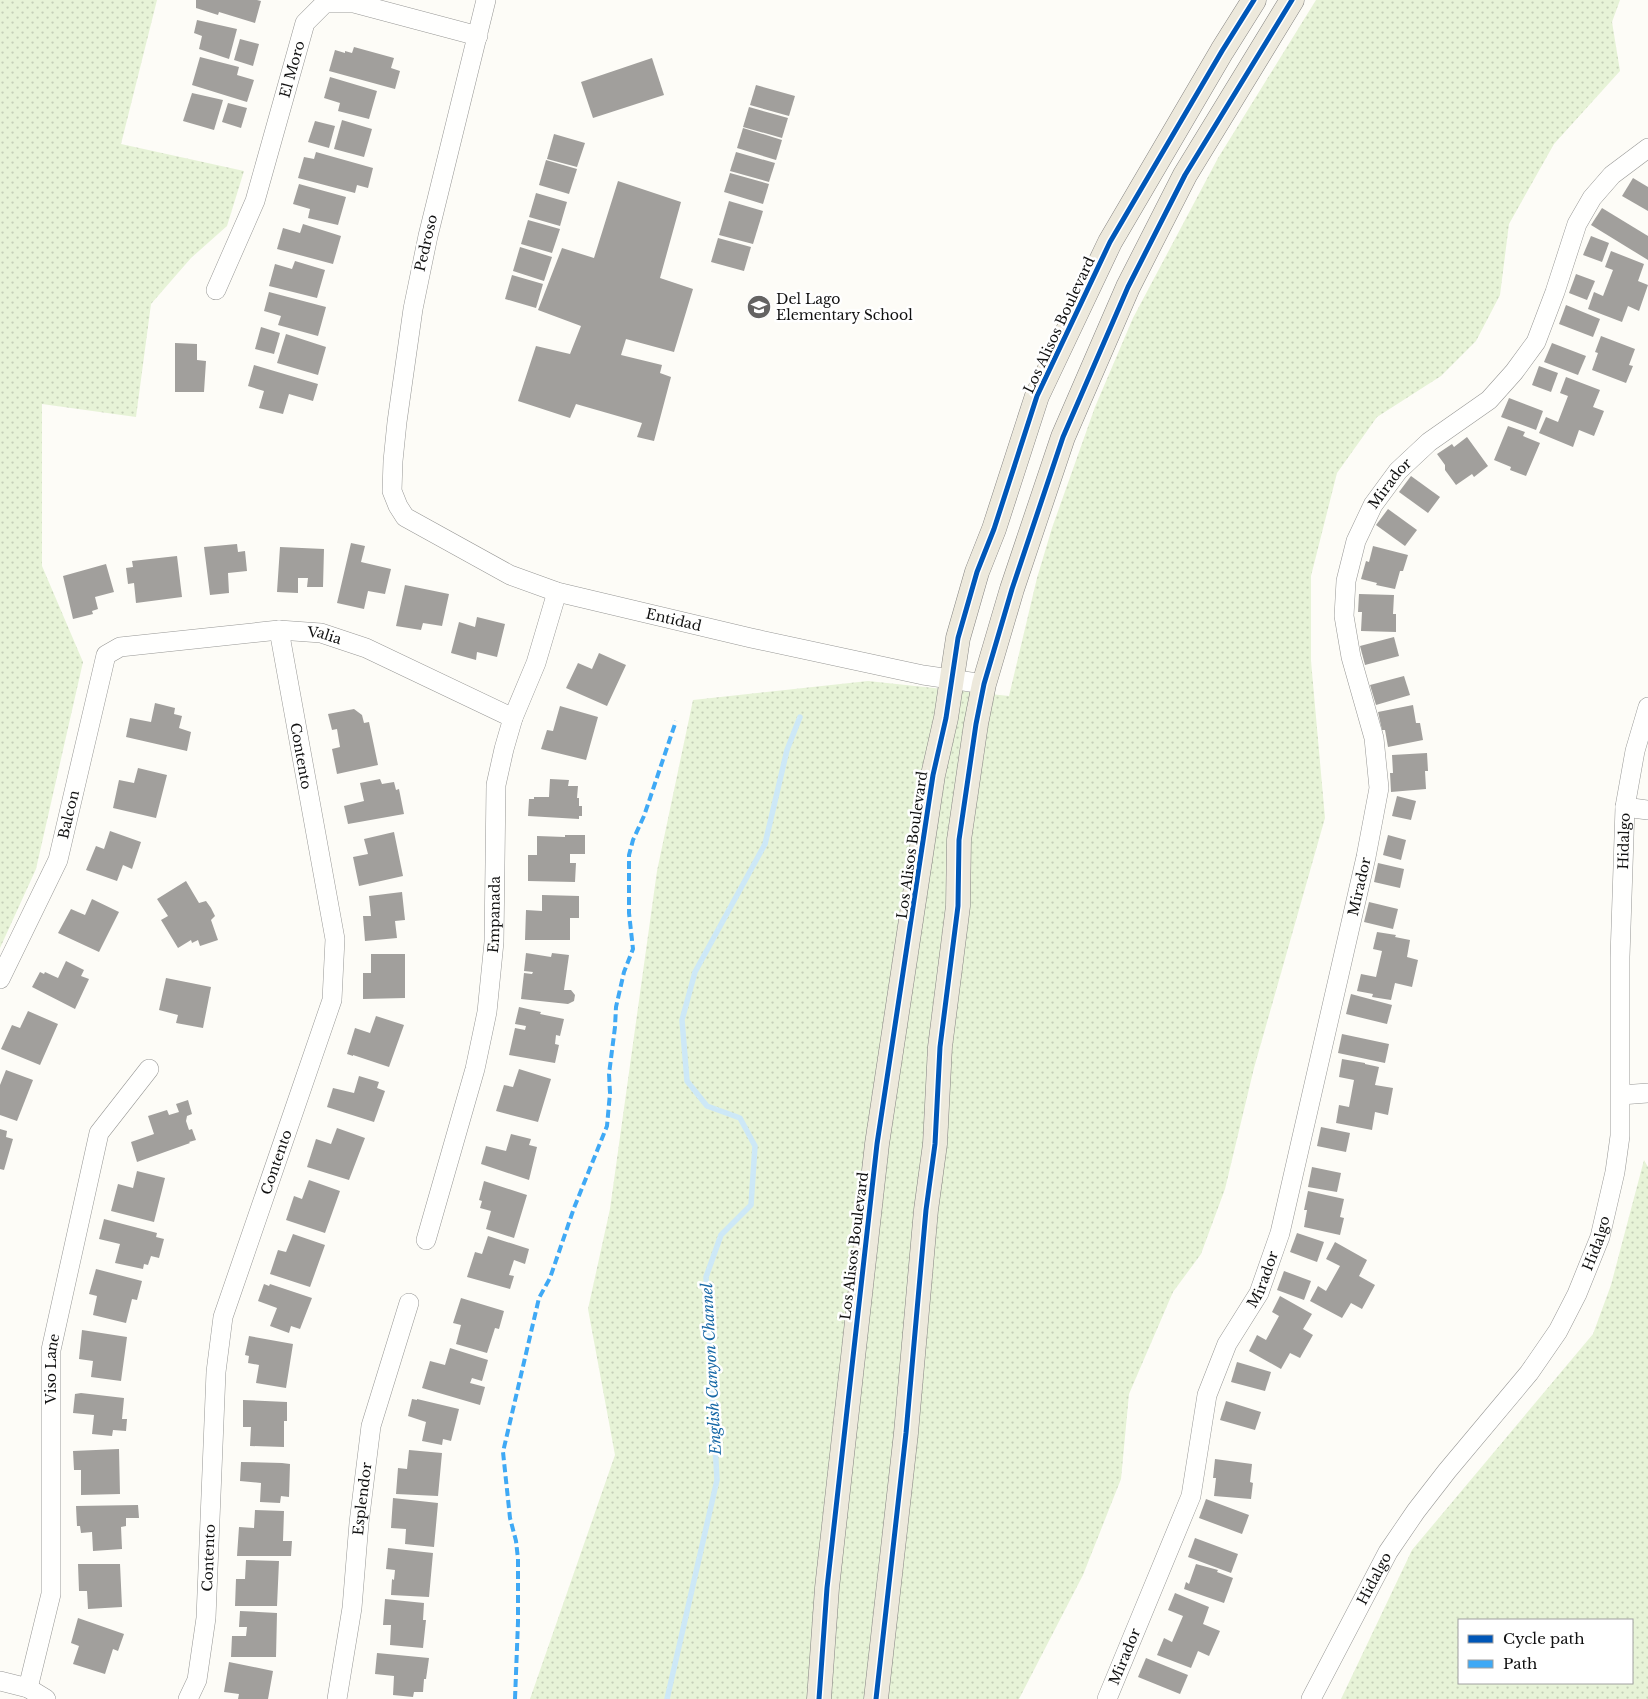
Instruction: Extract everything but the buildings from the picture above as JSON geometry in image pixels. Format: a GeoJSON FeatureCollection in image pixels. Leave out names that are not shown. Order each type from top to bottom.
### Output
{"type":"FeatureCollection","features":[{"type":"Feature","properties":{"kind":"main road","name":"Los Alisos Boulevard"},"geometry":{"type":"LineString","coordinates":[[819,1699],[828,1578],[877,1144],[933,775],[946,718],[958,638],[977,572],[994,529],[1037,396],[1110,242],[1254,0]]}},
{"type":"Feature","properties":{"kind":"main road"},"geometry":{"type":"LineString","coordinates":[[876,1699],[906,1433],[926,1210],[935,1144],[940,1048],[958,906],[958,840],[984,684],[1012,589],[1063,438],[1128,287],[1185,175],[1292,0]]}},
{"type":"Feature","properties":{"kind":"street","name":"Pedroso"},"geometry":{"type":"LineString","coordinates":[[392,492],[397,422],[413,309],[436,202],[486,0]]}},
{"type":"Feature","properties":{"kind":"street","name":"El Moro"},"geometry":{"type":"LineString","coordinates":[[216,290],[255,201],[305,23],[325,2],[354,3],[478,36]]}},
{"type":"Feature","properties":{"kind":"street","name":"Mirador"},"geometry":{"type":"LineString","coordinates":[[1107,1699],[1191,1496],[1207,1395],[1227,1344],[1259,1293],[1280,1233],[1366,857],[1379,788],[1374,738],[1351,657],[1344,616],[1346,581],[1356,541],[1373,505],[1398,471],[1429,442],[1489,400],[1531,350],[1536,342],[1555,292],[1574,233],[1592,198],[1612,176],[1648,148]]}},
{"type":"Feature","properties":{"kind":"street","name":"Entidad"},"geometry":{"type":"LineString","coordinates":[[392,492],[405,517],[510,575],[557,592],[760,640],[924,675],[984,684]]}},
{"type":"Feature","properties":{"kind":"street","name":"Empanada"},"geometry":{"type":"LineString","coordinates":[[426,1240],[473,1078],[487,1012],[494,942],[496,785],[513,718],[536,662],[557,592]]}},
{"type":"Feature","properties":{"kind":"street","name":"Valia"},"geometry":{"type":"LineString","coordinates":[[120,647],[278,630],[321,633],[366,648],[513,718]]}},
{"type":"Feature","properties":{"kind":"street","name":"Contento"},"geometry":{"type":"LineString","coordinates":[[188,1699],[197,1680],[206,1618],[216,1372],[223,1317],[332,1000],[335,939],[278,630]]}},
{"type":"Feature","properties":{"kind":"street","name":"Balcon"},"geometry":{"type":"LineString","coordinates":[[0,979],[58,860],[106,655],[120,647]]}},
{"type":"Feature","properties":{"kind":"street","name":"Hidalgo"},"geometry":{"type":"LineString","coordinates":[[1311,1699],[1364,1594],[1388,1552],[1447,1470],[1529,1373],[1558,1331],[1600,1237],[1615,1172],[1620,1136],[1620,956],[1625,807],[1635,751],[1648,708]]}},
{"type":"Feature","properties":{"kind":"street"},"geometry":{"type":"LineString","coordinates":[[1625,807],[1648,810]]}},
{"type":"Feature","properties":{"kind":"street","name":"Viso Lane"},"geometry":{"type":"LineString","coordinates":[[28,1688],[51,1594],[51,1350],[100,1133],[149,1069]]}},
{"type":"Feature","properties":{"kind":"street"},"geometry":{"type":"LineString","coordinates":[[1621,1095],[1648,1094]]}},
{"type":"Feature","properties":{"kind":"street","name":"Esplendor"},"geometry":{"type":"LineString","coordinates":[[337,1699],[352,1608],[359,1524],[371,1426],[409,1303]]}},
{"type":"Feature","properties":{"kind":"street"},"geometry":{"type":"LineString","coordinates":[[0,1681],[28,1688],[46,1699]]}},
{"type":"Feature","properties":{"kind":"green space"},"geometry":{"type":"Polygon","coordinates":[[[0,0],[157,0],[121,144],[244,171],[227,226],[191,258],[151,304],[136,417],[42,404],[42,566],[83,662],[36,869],[0,948],[0,0]]]}},
{"type":"Feature","properties":{"kind":"green space"},"geometry":{"type":"Polygon","coordinates":[[[1316,0],[1620,0],[1612,22],[1620,71],[1554,144],[1509,224],[1500,295],[1476,341],[1441,376],[1377,417],[1337,473],[1311,576],[1311,661],[1325,818],[1254,1068],[1225,1189],[1201,1254],[1173,1292],[1129,1394],[1121,1479],[1083,1575],[1019,1699],[530,1699],[615,1455],[588,1309],[610,1209],[657,871],[693,700],[868,681],[1009,696],[1037,578],[1052,528],[1095,407],[1133,318],[1218,158],[1316,0]]]}},
{"type":"Feature","properties":{"kind":"green space"},"geometry":{"type":"Polygon","coordinates":[[[1644,1160],[1648,1167],[1648,1699],[1341,1699],[1412,1550],[1593,1334],[1611,1285],[1644,1160]]]}},
{"type":"Feature","properties":{"kind":"waterway","name":"English Canyon Channel"},"geometry":{"type":"LineString","coordinates":[[667,1699],[717,1480],[706,1277],[721,1235],[751,1205],[755,1146],[740,1118],[707,1106],[687,1081],[682,1020],[695,972],[765,844],[787,750],[800,717]]}},
{"type":"Feature","properties":{"kind":"marked path"},"geometry":{"type":"LineString","coordinates":[[515,1699],[518,1559],[510,1518],[503,1452],[539,1298],[550,1278],[574,1208],[607,1126],[610,1093],[609,1074],[616,1007],[624,972],[633,949],[629,913],[629,855],[676,721]]}},
{"type":"Feature","properties":{"kind":"cycle path"},"geometry":{"type":"LineString","coordinates":[[819,1699],[827,1588],[877,1144],[933,775],[946,718],[958,638],[977,572],[994,529],[1037,396],[1110,242],[1254,0]]}},
{"type":"Feature","properties":{"kind":"cycle path"},"geometry":{"type":"LineString","coordinates":[[876,1699],[906,1433],[926,1210],[935,1144],[940,1047],[958,906],[959,840],[976,724],[984,684],[1012,589],[1063,437],[1128,287],[1185,175],[1292,0]]}},
{"type":"Feature","properties":{"kind":"place","name":"Del Lago Elementary School"},"geometry":{"type":"Point","coordinates":[759,307]}}]}
